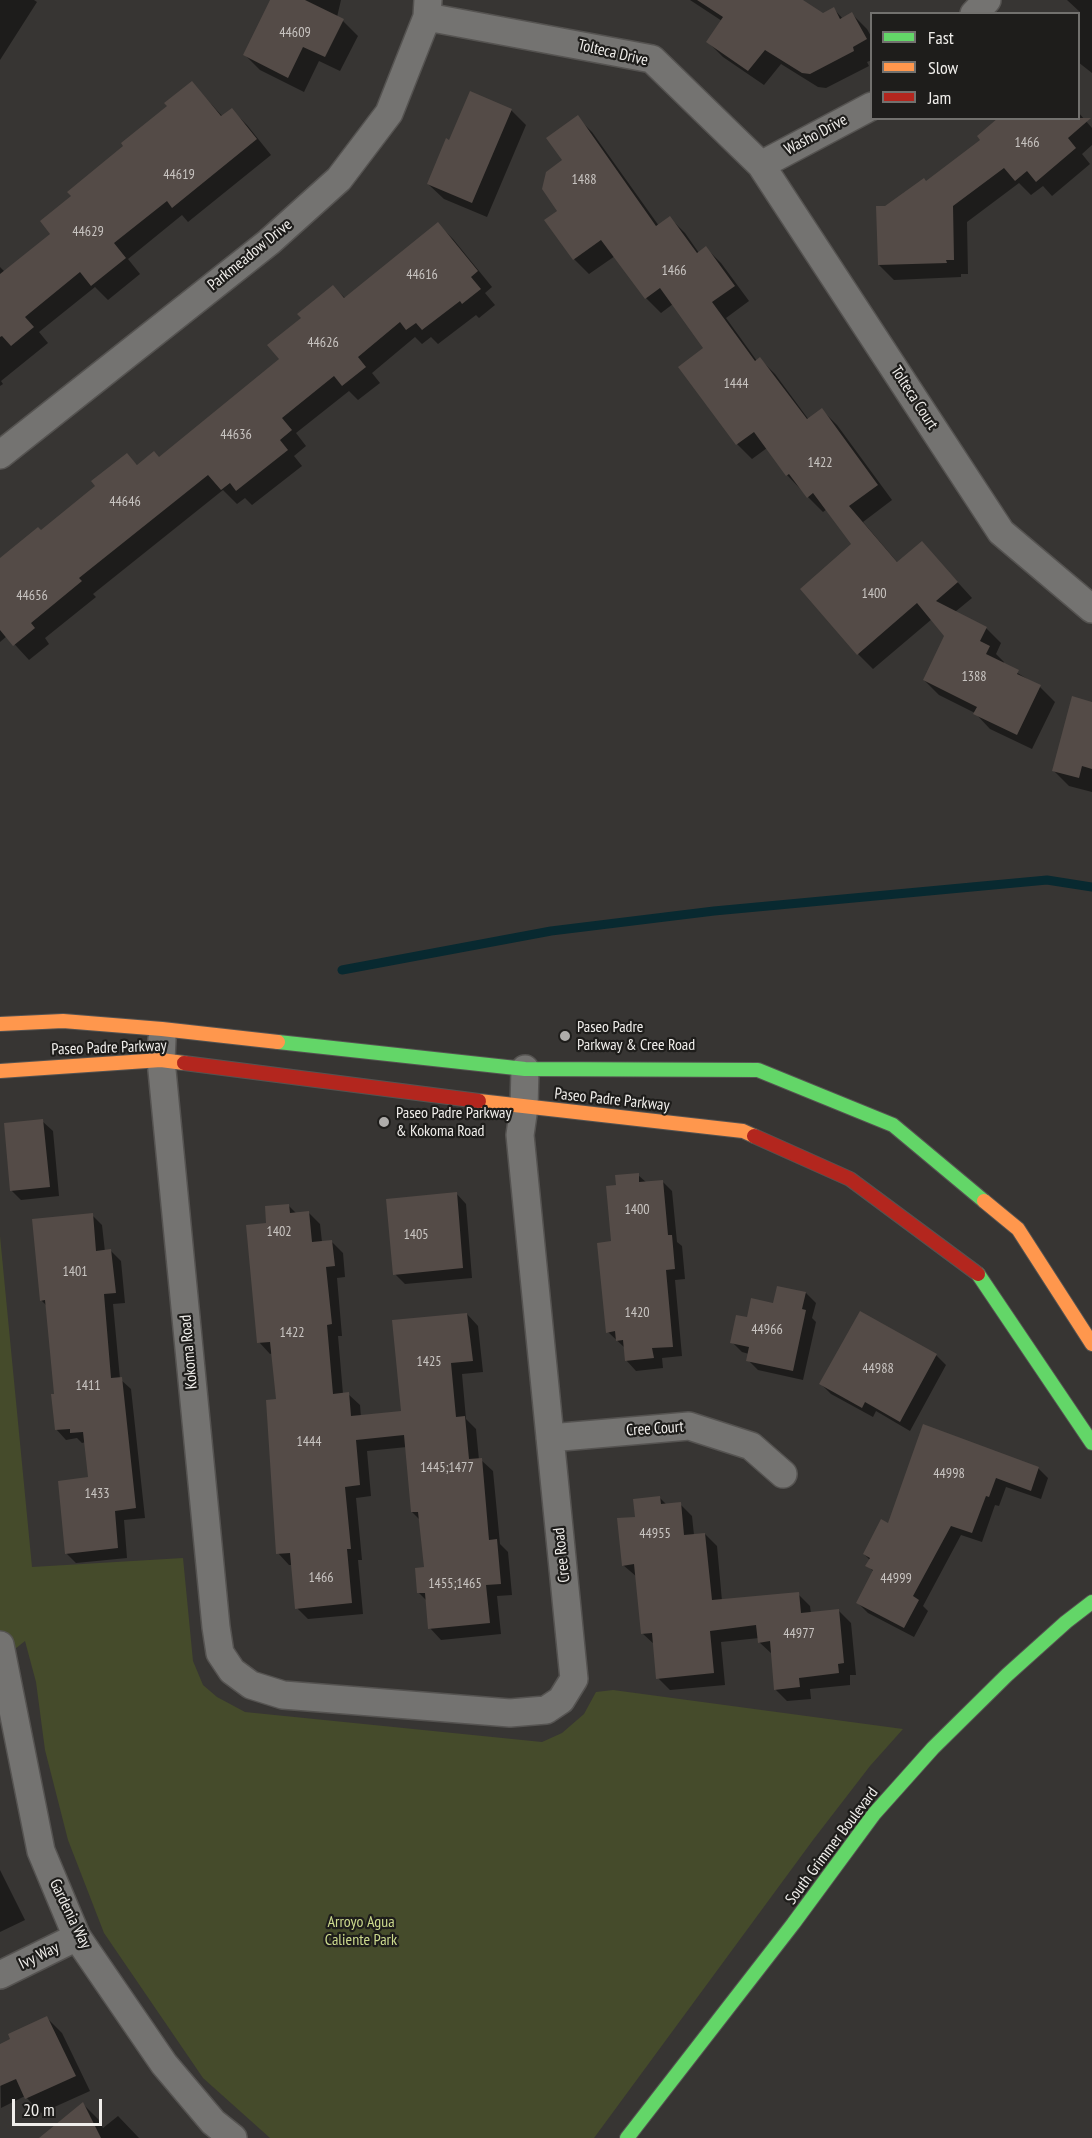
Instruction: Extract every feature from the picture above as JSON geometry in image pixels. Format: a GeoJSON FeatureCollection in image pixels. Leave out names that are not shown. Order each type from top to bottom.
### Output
{"type":"FeatureCollection","features":[{"type":"Feature","properties":{"kind":"main road","name":"Paseo Padre Parkway"},"geometry":{"type":"LineString","coordinates":[[0,1024],[63,1021],[162,1029],[525,1069],[758,1070],[893,1125],[1018,1229],[1092,1344]]}},
{"type":"Feature","properties":{"kind":"main road","name":"Paseo Padre Parkway"},"geometry":{"type":"LineString","coordinates":[[0,1071],[161,1060],[524,1107],[743,1131],[850,1179],[976,1271],[1092,1443]]}},
{"type":"Feature","properties":{"kind":"main road","name":"South Grimmer Boulevard"},"geometry":{"type":"LineString","coordinates":[[627,2138],[793,1924],[874,1814],[933,1748],[1007,1675],[1092,1602]]}},
{"type":"Feature","properties":{"kind":"street"},"geometry":{"type":"LineString","coordinates":[[976,12],[987,0]]}},
{"type":"Feature","properties":{"kind":"street","name":"Tolteca Drive"},"geometry":{"type":"LineString","coordinates":[[428,8],[652,59],[761,165]]}},
{"type":"Feature","properties":{"kind":"street","name":"Parkmeadow Drive"},"geometry":{"type":"LineString","coordinates":[[0,454],[269,242],[339,179],[389,113],[428,8]]}},
{"type":"Feature","properties":{"kind":"street","name":"Washo Drive"},"geometry":{"type":"LineString","coordinates":[[761,165],[870,107]]}},
{"type":"Feature","properties":{"kind":"street","name":"Tolteca Court"},"geometry":{"type":"LineString","coordinates":[[761,165],[1001,532],[1092,609]]}},
{"type":"Feature","properties":{"kind":"street","name":"Kokoma Road"},"geometry":{"type":"LineString","coordinates":[[162,1029],[161,1060],[216,1627],[220,1653],[232,1671]]}},
{"type":"Feature","properties":{"kind":"street","name":"Cree Road"},"geometry":{"type":"LineString","coordinates":[[232,1671],[251,1685],[283,1695],[510,1713],[546,1710],[561,1700],[574,1679],[520,1135],[524,1107],[525,1069]]}},
{"type":"Feature","properties":{"kind":"street","name":"Cree Court"},"geometry":{"type":"LineString","coordinates":[[550,1438],[689,1426],[751,1446],[783,1474]]}},
{"type":"Feature","properties":{"kind":"street","name":"Gardenia Way"},"geometry":{"type":"LineString","coordinates":[[0,1645],[10,1759],[41,1851],[78,1937],[164,2064],[213,2122],[233,2138]]}},
{"type":"Feature","properties":{"kind":"street","name":"Ivy Way"},"geometry":{"type":"LineString","coordinates":[[0,1975],[78,1937]]}},
{"type":"Feature","properties":{"kind":"green space","name":"Arroyo Agua Caliente Park"},"geometry":{"type":"Polygon","coordinates":[[[0,1236],[32,1567],[183,1558],[193,1661],[203,1685],[217,1697],[245,1712],[542,1742],[562,1733],[584,1714],[596,1692],[613,1690],[903,1729],[870,1766],[813,1840],[594,2138],[270,2138],[203,2078],[104,1933],[68,1840],[45,1750],[36,1682],[25,1641],[0,1661],[0,1236]]]}},
{"type":"Feature","properties":{"kind":"building"},"geometry":{"type":"Polygon","coordinates":[[[270,0],[305,0],[344,19],[325,57],[303,47],[288,78],[243,55],[270,0]]]}},
{"type":"Feature","properties":{"kind":"building"},"geometry":{"type":"Polygon","coordinates":[[[697,0],[803,0],[823,13],[834,7],[840,19],[852,12],[867,39],[853,47],[854,51],[810,74],[802,73],[765,50],[748,71],[706,42],[723,17],[697,0]]]}},
{"type":"Feature","properties":{"kind":"building"},"geometry":{"type":"Polygon","coordinates":[[[192,81],[221,116],[232,108],[257,139],[172,208],[167,201],[114,243],[126,258],[91,286],[80,272],[25,317],[34,327],[11,346],[2,336],[0,337],[0,274],[50,234],[40,221],[71,196],[67,192],[123,146],[121,143],[167,106],[164,103],[192,81]]]}},
{"type":"Feature","properties":{"kind":"building"},"geometry":{"type":"Polygon","coordinates":[[[470,91],[512,109],[472,203],[427,184],[446,138],[449,140],[470,91]]]}},
{"type":"Feature","properties":{"kind":"building"},"geometry":{"type":"Polygon","coordinates":[[[578,115],[656,226],[670,216],[697,253],[706,246],[735,286],[712,302],[755,361],[760,357],[807,419],[822,408],[878,485],[849,506],[897,562],[922,541],[958,582],[936,601],[987,627],[980,641],[990,646],[986,654],[1019,670],[1017,674],[1041,685],[1017,735],[973,714],[977,707],[923,680],[944,636],[917,603],[857,655],[800,589],[851,544],[813,493],[807,498],[789,474],[786,476],[754,432],[736,445],[678,367],[703,348],[660,288],[645,299],[601,240],[573,260],[544,220],[557,211],[542,189],[546,172],[562,160],[546,138],[578,115]]]}},
{"type":"Feature","properties":{"kind":"building"},"geometry":{"type":"Polygon","coordinates":[[[1091,118],[1068,138],[1076,148],[1036,182],[1027,171],[1015,181],[1004,168],[953,206],[954,260],[946,260],[947,263],[878,265],[876,206],[885,206],[924,178],[926,181],[980,140],[977,136],[996,120],[1091,118]]]}},
{"type":"Feature","properties":{"kind":"building"},"geometry":{"type":"Polygon","coordinates":[[[438,222],[478,271],[471,277],[481,289],[462,304],[460,301],[422,330],[416,323],[406,330],[400,322],[358,357],[366,367],[342,386],[334,376],[282,418],[292,430],[280,440],[288,450],[236,491],[230,483],[221,490],[208,475],[79,578],[82,581],[31,623],[35,628],[13,646],[0,630],[0,558],[38,527],[41,530],[95,486],[91,481],[127,453],[137,465],[154,451],[159,457],[279,359],[267,345],[301,318],[297,314],[333,285],[344,298],[438,222]]]}},
{"type":"Feature","properties":{"kind":"building"},"geometry":{"type":"Polygon","coordinates":[[[1072,696],[1092,702],[1092,769],[1082,766],[1079,778],[1052,771],[1072,696]]]}},
{"type":"Feature","properties":{"kind":"building"},"geometry":{"type":"Polygon","coordinates":[[[43,1119],[50,1187],[10,1191],[4,1123],[43,1119]]]}},
{"type":"Feature","properties":{"kind":"building"},"geometry":{"type":"Polygon","coordinates":[[[639,1173],[639,1182],[663,1180],[668,1235],[672,1235],[675,1269],[666,1270],[673,1347],[652,1348],[654,1358],[625,1361],[623,1340],[616,1341],[615,1331],[606,1333],[597,1243],[611,1241],[606,1186],[616,1185],[615,1175],[639,1173]]]}},
{"type":"Feature","properties":{"kind":"building"},"geometry":{"type":"Polygon","coordinates":[[[457,1192],[463,1268],[393,1275],[386,1199],[457,1192]]]}},
{"type":"Feature","properties":{"kind":"building"},"geometry":{"type":"Polygon","coordinates":[[[289,1204],[290,1213],[309,1211],[312,1242],[332,1240],[335,1266],[326,1267],[332,1324],[327,1325],[333,1394],[349,1392],[351,1416],[401,1411],[392,1320],[467,1313],[473,1361],[451,1363],[456,1417],[465,1416],[469,1459],[482,1458],[489,1540],[497,1539],[501,1584],[486,1585],[490,1623],[428,1629],[425,1593],[417,1593],[415,1568],[424,1567],[418,1512],[411,1512],[404,1435],[356,1440],[360,1485],[345,1487],[351,1549],[347,1549],[352,1603],[295,1609],[290,1553],[276,1554],[266,1400],[276,1399],[270,1342],[257,1343],[246,1225],[266,1223],[265,1206],[289,1204]]]}},
{"type":"Feature","properties":{"kind":"building"},"geometry":{"type":"Polygon","coordinates":[[[93,1213],[96,1251],[111,1249],[116,1293],[104,1294],[111,1378],[122,1377],[136,1508],[115,1511],[118,1548],[65,1554],[58,1481],[88,1477],[83,1432],[70,1433],[70,1429],[55,1430],[45,1300],[40,1301],[32,1219],[93,1213]]]}},
{"type":"Feature","properties":{"kind":"building"},"geometry":{"type":"Polygon","coordinates":[[[777,1286],[806,1292],[802,1309],[806,1310],[793,1371],[746,1361],[749,1347],[730,1343],[736,1315],[747,1317],[751,1298],[773,1303],[777,1286]]]}},
{"type":"Feature","properties":{"kind":"building"},"geometry":{"type":"Polygon","coordinates":[[[860,1311],[937,1354],[900,1422],[865,1402],[862,1408],[819,1384],[860,1311]]]}},
{"type":"Feature","properties":{"kind":"building"},"geometry":{"type":"Polygon","coordinates":[[[923,1424],[1039,1467],[1031,1491],[996,1478],[989,1497],[986,1496],[972,1533],[951,1526],[913,1596],[919,1600],[904,1628],[856,1603],[873,1570],[865,1566],[870,1558],[863,1554],[881,1519],[888,1523],[923,1424]]]}},
{"type":"Feature","properties":{"kind":"building"},"geometry":{"type":"Polygon","coordinates":[[[660,1496],[661,1504],[681,1502],[684,1535],[705,1533],[712,1600],[799,1592],[801,1613],[839,1609],[844,1663],[838,1664],[839,1673],[799,1678],[800,1687],[774,1690],[770,1641],[758,1643],[756,1625],[710,1631],[714,1673],[656,1679],[652,1633],[641,1634],[634,1564],[622,1566],[617,1518],[635,1517],[633,1499],[660,1496]]]}},
{"type":"Feature","properties":{"kind":"building"},"geometry":{"type":"Polygon","coordinates":[[[47,2016],[76,2076],[25,2099],[16,2079],[0,2086],[0,2044],[10,2039],[8,2034],[47,2016]]]}},
{"type":"Feature","properties":{"kind":"building"},"geometry":{"type":"Polygon","coordinates":[[[83,2102],[101,2138],[39,2138],[83,2102]]]}},
{"type":"Feature","properties":{"kind":"waterway"},"geometry":{"type":"LineString","coordinates":[[342,970],[551,931],[714,911],[1047,880],[1092,887]]}},
{"type":"Feature","properties":{"kind":"traffic: fast"},"geometry":{"type":"LineString","coordinates":[[278,1042],[525,1069],[758,1070],[893,1125],[984,1201]]}},
{"type":"Feature","properties":{"kind":"traffic: fast"},"geometry":{"type":"LineString","coordinates":[[978,1274],[1092,1443]]}},
{"type":"Feature","properties":{"kind":"traffic: fast"},"geometry":{"type":"LineString","coordinates":[[627,2138],[793,1924],[874,1814],[933,1748],[1007,1675],[1092,1602]]}},
{"type":"Feature","properties":{"kind":"traffic: slow"},"geometry":{"type":"LineString","coordinates":[[0,1024],[63,1021],[278,1042]]}},
{"type":"Feature","properties":{"kind":"traffic: slow"},"geometry":{"type":"LineString","coordinates":[[0,1071],[161,1060],[184,1063]]}},
{"type":"Feature","properties":{"kind":"traffic: slow"},"geometry":{"type":"LineString","coordinates":[[479,1101],[743,1131],[754,1136]]}},
{"type":"Feature","properties":{"kind":"traffic: slow"},"geometry":{"type":"LineString","coordinates":[[984,1201],[1018,1229],[1092,1344]]}},
{"type":"Feature","properties":{"kind":"traffic: jam"},"geometry":{"type":"LineString","coordinates":[[184,1063],[479,1101]]}},
{"type":"Feature","properties":{"kind":"traffic: jam"},"geometry":{"type":"LineString","coordinates":[[754,1136],[850,1179],[978,1274]]}},
{"type":"Feature","properties":{"kind":"place","name":"Paseo Padre Parkway & Cree Road"},"geometry":{"type":"Point","coordinates":[565,1036]}},
{"type":"Feature","properties":{"kind":"place","name":"Paseo Padre Parkway & Kokoma Road"},"geometry":{"type":"Point","coordinates":[384,1122]}}]}
